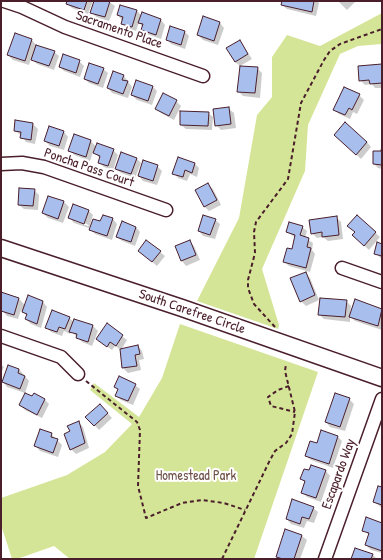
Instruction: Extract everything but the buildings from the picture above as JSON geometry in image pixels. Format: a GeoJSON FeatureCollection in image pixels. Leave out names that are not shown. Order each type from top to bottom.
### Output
{"type":"FeatureCollection","features":[{"type":"Feature","properties":{"kind":"main road","name":"South Carefree Circle"},"geometry":{"type":"LineString","coordinates":[[1,248],[182,308],[382,378]]}},
{"type":"Feature","properties":{"kind":"street","name":"Sacramento Place"},"geometry":{"type":"LineString","coordinates":[[4,1],[22,7],[65,27],[204,76]]}},
{"type":"Feature","properties":{"kind":"street","name":"Poncha Pass Court"},"geometry":{"type":"LineString","coordinates":[[1,164],[22,163],[44,167],[166,210]]}},
{"type":"Feature","properties":{"kind":"street"},"geometry":{"type":"LineString","coordinates":[[342,268],[382,282]]}},
{"type":"Feature","properties":{"kind":"street"},"geometry":{"type":"LineString","coordinates":[[1,336],[61,357],[78,374]]}},
{"type":"Feature","properties":{"kind":"street","name":"Escapardo Way"},"geometry":{"type":"LineString","coordinates":[[325,559],[382,399]]}},
{"type":"Feature","properties":{"kind":"path"},"geometry":{"type":"LineString","coordinates":[[276,328],[262,315],[250,297],[248,280],[254,262],[254,232],[256,222],[288,178],[300,103],[324,60],[330,51],[340,44],[382,30]]}},
{"type":"Feature","properties":{"kind":"path"},"geometry":{"type":"LineString","coordinates":[[222,559],[275,451],[286,443],[292,434],[295,412],[285,371],[286,364]]}},
{"type":"Feature","properties":{"kind":"path"},"geometry":{"type":"LineString","coordinates":[[78,374],[137,422],[140,430],[138,486],[146,518],[182,503],[202,500],[224,503],[245,510]]}},
{"type":"Feature","properties":{"kind":"path"},"geometry":{"type":"LineString","coordinates":[[288,386],[278,390],[268,397],[271,406],[295,412]]}},
{"type":"Feature","properties":{"kind":"green space"},"geometry":{"type":"Polygon","coordinates":[[[382,13],[382,44],[358,46],[340,54],[308,125],[305,171],[262,269],[279,325],[278,329],[197,301],[239,218],[257,115],[272,97],[272,57],[287,35],[320,46],[382,13]]]}},
{"type":"Feature","properties":{"kind":"green space","name":"Homestead Park"},"geometry":{"type":"Polygon","coordinates":[[[180,324],[318,372],[254,559],[70,559],[54,546],[17,559],[12,559],[1,525],[1,498],[67,475],[105,452],[132,424],[90,390],[94,383],[139,417],[162,378],[180,324]]]}}]}
